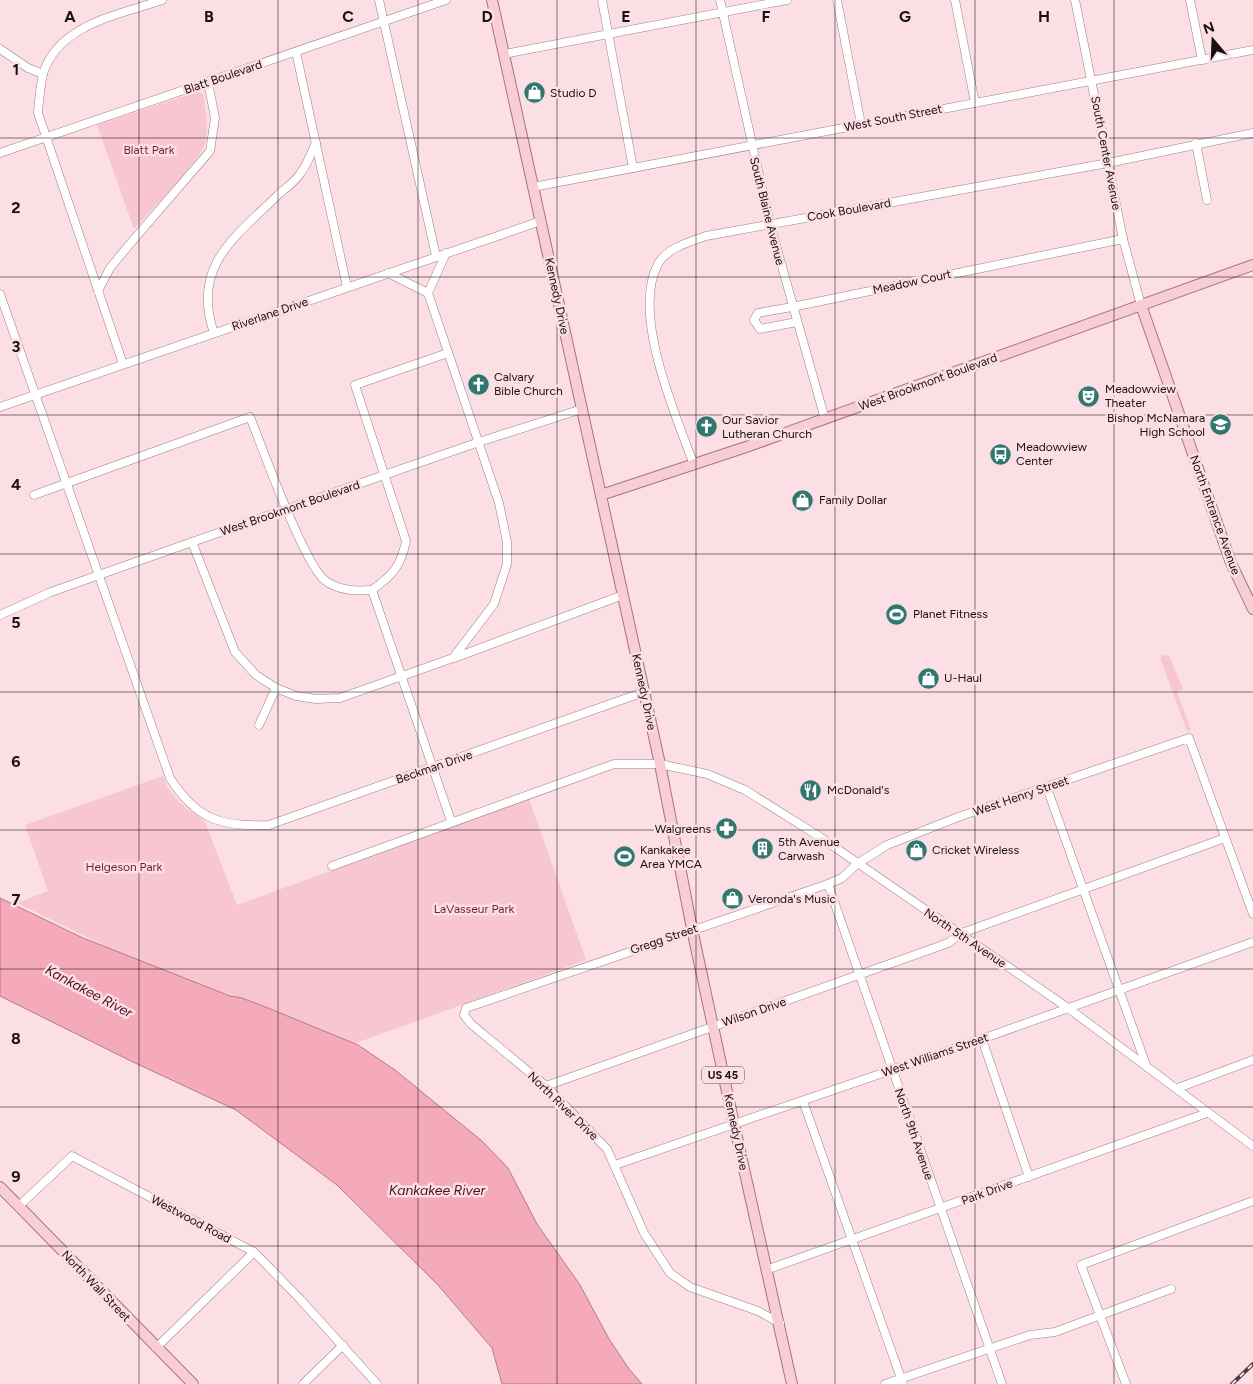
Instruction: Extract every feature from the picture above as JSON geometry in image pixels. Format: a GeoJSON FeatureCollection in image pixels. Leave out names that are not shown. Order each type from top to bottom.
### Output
{"type":"FeatureCollection","features":[{"type":"Feature","properties":{"kind":"main road","name":"Kennedy Drive"},"geometry":{"type":"LineString","coordinates":[[492,0],[660,764],[692,929],[792,1384]]}},
{"type":"Feature","properties":{"kind":"main road","name":"West Brookmont Boulevard"},"geometry":{"type":"LineString","coordinates":[[601,495],[825,419],[1253,265]]}},
{"type":"Feature","properties":{"kind":"main road","name":"North Entrance Avenue"},"geometry":{"type":"LineString","coordinates":[[1142,305],[1231,563],[1253,609]]}},
{"type":"Feature","properties":{"kind":"main road","name":"North Wall Street"},"geometry":{"type":"LineString","coordinates":[[0,1186],[193,1384]]}},
{"type":"Feature","properties":{"kind":"street"},"geometry":{"type":"LineString","coordinates":[[123,364],[38,113],[44,74],[61,43],[74,32],[162,0]]}},
{"type":"Feature","properties":{"kind":"street"},"geometry":{"type":"LineString","coordinates":[[379,0],[436,256]]}},
{"type":"Feature","properties":{"kind":"street","name":"Blatt Boulevard"},"geometry":{"type":"LineString","coordinates":[[0,153],[446,0]]}},
{"type":"Feature","properties":{"kind":"street"},"geometry":{"type":"LineString","coordinates":[[602,0],[633,168]]}},
{"type":"Feature","properties":{"kind":"street","name":"South Blaine Avenue"},"geometry":{"type":"LineString","coordinates":[[720,0],[751,146],[770,224],[825,419]]}},
{"type":"Feature","properties":{"kind":"street"},"geometry":{"type":"LineString","coordinates":[[504,54],[787,0]]}},
{"type":"Feature","properties":{"kind":"street"},"geometry":{"type":"LineString","coordinates":[[837,0],[861,124]]}},
{"type":"Feature","properties":{"kind":"street"},"geometry":{"type":"LineString","coordinates":[[955,0],[974,103]]}},
{"type":"Feature","properties":{"kind":"street","name":"South Center Avenue"},"geometry":{"type":"LineString","coordinates":[[1075,0],[1123,238],[1142,305]]}},
{"type":"Feature","properties":{"kind":"street"},"geometry":{"type":"LineString","coordinates":[[1190,0],[1202,60]]}},
{"type":"Feature","properties":{"kind":"street","name":"West South Street"},"geometry":{"type":"LineString","coordinates":[[533,187],[1253,50]]}},
{"type":"Feature","properties":{"kind":"street"},"geometry":{"type":"LineString","coordinates":[[1,52],[28,68],[44,74]]}},
{"type":"Feature","properties":{"kind":"street"},"geometry":{"type":"LineString","coordinates":[[296,52],[347,287]]}},
{"type":"Feature","properties":{"kind":"street"},"geometry":{"type":"LineString","coordinates":[[98,291],[110,268],[210,151],[215,118],[208,82]]}},
{"type":"Feature","properties":{"kind":"street","name":"Cook Boulevard"},"geometry":{"type":"LineString","coordinates":[[694,465],[668,396],[656,351],[648,300],[658,263],[670,251],[706,236],[1108,163],[1196,143],[1253,133]]}},
{"type":"Feature","properties":{"kind":"street"},"geometry":{"type":"LineString","coordinates":[[214,333],[208,318],[207,294],[208,280],[217,261],[230,241],[301,174],[316,143]]}},
{"type":"Feature","properties":{"kind":"street"},"geometry":{"type":"LineString","coordinates":[[1196,143],[1207,200]]}},
{"type":"Feature","properties":{"kind":"street","name":"Riverlane Drive"},"geometry":{"type":"LineString","coordinates":[[0,407],[541,220]]}},
{"type":"Feature","properties":{"kind":"street","name":"Meadow Court"},"geometry":{"type":"LineString","coordinates":[[797,322],[760,329],[754,320],[758,313],[764,310],[792,306],[1123,238]]}},
{"type":"Feature","properties":{"kind":"street"},"geometry":{"type":"LineString","coordinates":[[446,253],[428,293],[499,503],[507,542],[507,564],[494,604],[453,658]]}},
{"type":"Feature","properties":{"kind":"street"},"geometry":{"type":"LineString","coordinates":[[388,273],[428,293]]}},
{"type":"Feature","properties":{"kind":"street","name":"Beckman Drive"},"geometry":{"type":"LineString","coordinates":[[0,294],[170,778],[184,798],[201,813],[221,822],[244,826],[269,825],[644,692]]}},
{"type":"Feature","properties":{"kind":"street"},"geometry":{"type":"LineString","coordinates":[[34,494],[250,417],[310,561],[326,582],[348,591],[372,590],[389,578],[402,559],[406,541],[355,385],[448,353]]}},
{"type":"Feature","properties":{"kind":"street","name":"West Brookmont Boulevard"},"geometry":{"type":"LineString","coordinates":[[0,615],[51,592],[192,542],[478,442],[582,409]]}},
{"type":"Feature","properties":{"kind":"street"},"geometry":{"type":"LineString","coordinates":[[192,542],[235,652],[256,675],[276,688],[296,696],[316,699],[340,698],[401,678],[623,595]]}},
{"type":"Feature","properties":{"kind":"street"},"geometry":{"type":"LineString","coordinates":[[372,590],[432,768],[452,821]]}},
{"type":"Feature","properties":{"kind":"street"},"geometry":{"type":"LineString","coordinates":[[259,725],[276,688]]}},
{"type":"Feature","properties":{"kind":"street","name":"West Henry Street"},"geometry":{"type":"LineString","coordinates":[[857,864],[887,845],[961,816],[1189,738],[1225,838]]}},
{"type":"Feature","properties":{"kind":"street","name":"North 5th Avenue"},"geometry":{"type":"LineString","coordinates":[[332,866],[452,821],[614,764],[660,764],[706,774],[745,790],[820,837],[1068,1008],[1178,1088],[1207,1113],[1253,1146]]}},
{"type":"Feature","properties":{"kind":"street"},"geometry":{"type":"LineString","coordinates":[[1047,788],[1146,1065]]}},
{"type":"Feature","properties":{"kind":"street"},"geometry":{"type":"LineString","coordinates":[[1225,838],[1253,914]]}},
{"type":"Feature","properties":{"kind":"street","name":"Wilson Drive"},"geometry":{"type":"LineString","coordinates":[[546,1086],[950,942],[960,934],[1225,838]]}},
{"type":"Feature","properties":{"kind":"street","name":"Gregg Street"},"geometry":{"type":"LineString","coordinates":[[466,1008],[692,929],[828,884],[842,878],[857,864]]}},
{"type":"Feature","properties":{"kind":"street","name":"North 9th Avenue"},"geometry":{"type":"LineString","coordinates":[[828,884],[1002,1384]]}},
{"type":"Feature","properties":{"kind":"street","name":"West Williams Street"},"geometry":{"type":"LineString","coordinates":[[615,1165],[982,1039],[1253,942]]}},
{"type":"Feature","properties":{"kind":"street","name":"North River Drive"},"geometry":{"type":"LineString","coordinates":[[466,1008],[464,1015],[471,1024],[546,1086],[584,1123],[607,1149],[630,1205],[644,1233],[670,1274],[690,1287],[758,1311],[780,1324]]}},
{"type":"Feature","properties":{"kind":"street"},"geometry":{"type":"LineString","coordinates":[[982,1039],[1029,1177]]}},
{"type":"Feature","properties":{"kind":"street"},"geometry":{"type":"LineString","coordinates":[[1178,1088],[1253,1060]]}},
{"type":"Feature","properties":{"kind":"street"},"geometry":{"type":"LineString","coordinates":[[803,1101],[902,1381]]}},
{"type":"Feature","properties":{"kind":"street","name":"Park Drive"},"geometry":{"type":"LineString","coordinates":[[766,1270],[1207,1113]]}},
{"type":"Feature","properties":{"kind":"street","name":"Westwood Road"},"geometry":{"type":"LineString","coordinates":[[19,1206],[72,1156],[254,1252]]}},
{"type":"Feature","properties":{"kind":"street"},"geometry":{"type":"LineString","coordinates":[[1126,1384],[1081,1265],[1253,1202]]}},
{"type":"Feature","properties":{"kind":"street"},"geometry":{"type":"LineString","coordinates":[[156,1348],[254,1252],[377,1384]]}},
{"type":"Feature","properties":{"kind":"street"},"geometry":{"type":"LineString","coordinates":[[885,1384],[902,1381],[1030,1335],[1055,1332],[1171,1289]]}},
{"type":"Feature","properties":{"kind":"street"},"geometry":{"type":"LineString","coordinates":[[303,1384],[343,1346]]}},
{"type":"Feature","properties":{"kind":"green space","name":"Blatt Park"},"geometry":{"type":"Polygon","coordinates":[[[199,91],[204,98],[207,130],[201,152],[184,175],[134,229],[97,125],[199,91]]]}},
{"type":"Feature","properties":{"kind":"green space"},"geometry":{"type":"Polygon","coordinates":[[[1163,655],[1169,656],[1183,689],[1177,692],[1191,730],[1187,731],[1160,658],[1163,655]]]}},
{"type":"Feature","properties":{"kind":"green space","name":"LaVasseur Park"},"geometry":{"type":"Polygon","coordinates":[[[163,776],[168,788],[179,802],[205,822],[237,905],[529,799],[586,960],[345,1047],[302,1022],[241,998],[205,988],[111,949],[17,903],[48,891],[25,825],[163,776]]]}},
{"type":"Feature","properties":{"kind":"water","name":"Kankakee River"},"geometry":{"type":"Polygon","coordinates":[[[0,898],[83,938],[230,996],[242,998],[268,1008],[358,1045],[395,1070],[482,1141],[508,1168],[537,1224],[580,1285],[609,1339],[629,1369],[642,1384],[502,1384],[492,1348],[438,1285],[337,1185],[236,1110],[133,1062],[0,996],[0,898]]]}},
{"type":"Feature","properties":{"kind":"railway"},"geometry":{"type":"LineString","coordinates":[[1232,1384],[1253,1364]]}},
{"type":"Feature","properties":{"kind":"place","name":"Studio D"},"geometry":{"type":"Point","coordinates":[534,93]}},
{"type":"Feature","properties":{"kind":"place","name":"Calvary Bible Church"},"geometry":{"type":"Point","coordinates":[478,384]}},
{"type":"Feature","properties":{"kind":"place","name":"Meadowview Theater"},"geometry":{"type":"Point","coordinates":[1089,396]}},
{"type":"Feature","properties":{"kind":"place","name":"Bishop McNamara High School"},"geometry":{"type":"Point","coordinates":[1221,425]}},
{"type":"Feature","properties":{"kind":"place","name":"Our Savior Lutheran Church"},"geometry":{"type":"Point","coordinates":[706,427]}},
{"type":"Feature","properties":{"kind":"place","name":"Meadowview Center"},"geometry":{"type":"Point","coordinates":[1000,454]}},
{"type":"Feature","properties":{"kind":"place","name":"Family Dollar"},"geometry":{"type":"Point","coordinates":[803,500]}},
{"type":"Feature","properties":{"kind":"place","name":"Planet Fitness"},"geometry":{"type":"Point","coordinates":[897,614]}},
{"type":"Feature","properties":{"kind":"place","name":"U-Haul"},"geometry":{"type":"Point","coordinates":[928,678]}},
{"type":"Feature","properties":{"kind":"place","name":"McDonald's"},"geometry":{"type":"Point","coordinates":[811,790]}},
{"type":"Feature","properties":{"kind":"place","name":"Walgreens"},"geometry":{"type":"Point","coordinates":[727,829]}},
{"type":"Feature","properties":{"kind":"place","name":"5th Avenue Carwash"},"geometry":{"type":"Point","coordinates":[762,849]}},
{"type":"Feature","properties":{"kind":"place","name":"Cricket Wireless"},"geometry":{"type":"Point","coordinates":[916,850]}},
{"type":"Feature","properties":{"kind":"place","name":"Kankakee Area YMCA"},"geometry":{"type":"Point","coordinates":[624,857]}},
{"type":"Feature","properties":{"kind":"place","name":"Veronda's Music"},"geometry":{"type":"Point","coordinates":[732,899]}},
{"type":"Feature","properties":{"kind":"park label","name":"Helgeson Park"},"geometry":{"type":"Point","coordinates":[124,867]}}]}
